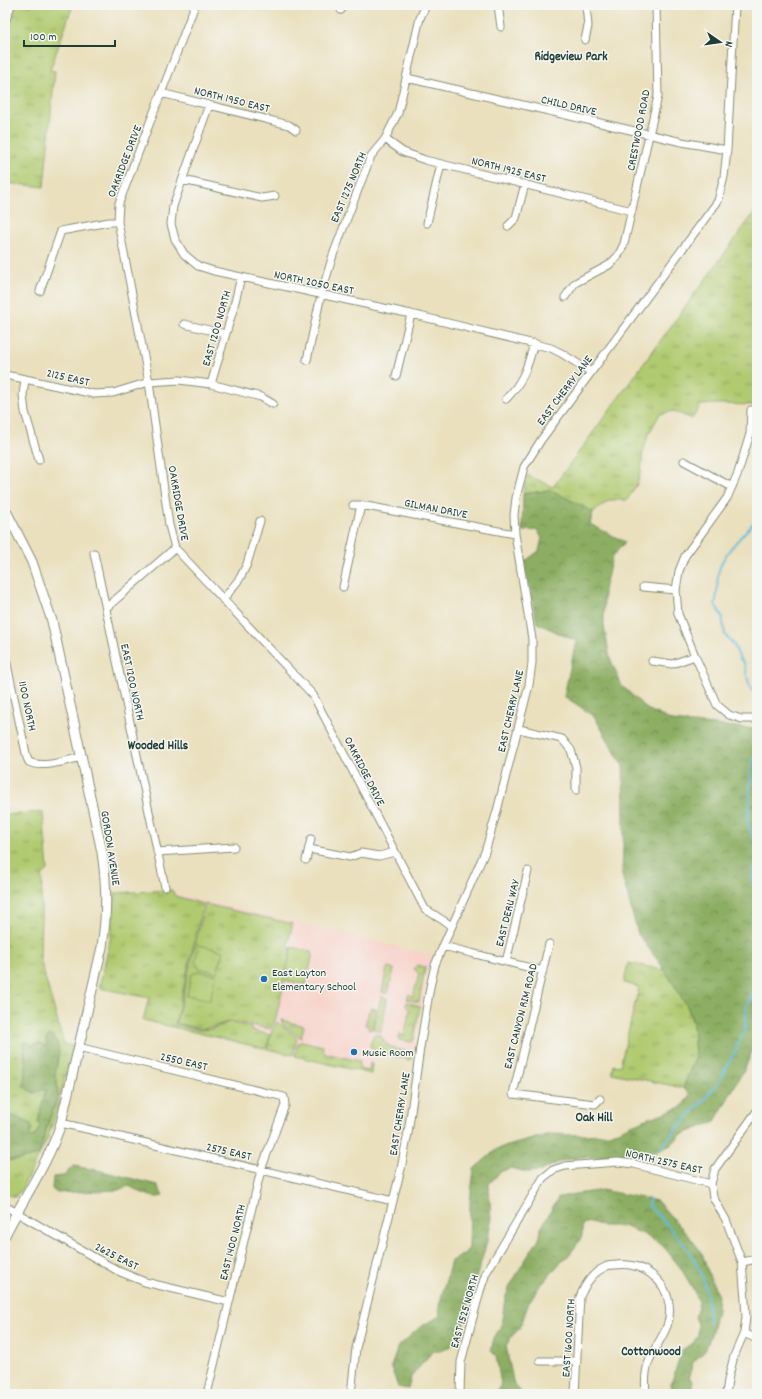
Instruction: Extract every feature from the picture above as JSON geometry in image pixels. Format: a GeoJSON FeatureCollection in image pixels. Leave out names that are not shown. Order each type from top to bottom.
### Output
{"type":"FeatureCollection","features":[{"type":"Feature","properties":{"kind":"main road"},"geometry":{"type":"LineString","coordinates":[[5,19],[10,5]]}},
{"type":"Feature","properties":{"kind":"main road","name":"GORDON AVENUE"},"geometry":{"type":"LineString","coordinates":[[5,509],[32,562],[47,601],[57,640],[102,852],[107,898],[102,947],[61,1123],[52,1146],[5,1235]]}},
{"type":"Feature","properties":{"kind":"street","name":"OAKRIDGE DRIVE"},"geometry":{"type":"LineString","coordinates":[[195,5],[119,204],[118,222],[149,382],[169,525],[175,548],[313,695],[425,910],[452,926]]}},
{"type":"Feature","properties":{"kind":"street","name":"EAST 1275 NORTH"},"geometry":{"type":"LineString","coordinates":[[307,360],[321,295],[333,255],[371,156],[386,139],[398,113],[420,18],[426,5]]}},
{"type":"Feature","properties":{"kind":"street"},"geometry":{"type":"LineString","coordinates":[[498,5],[501,27]]}},
{"type":"Feature","properties":{"kind":"street"},"geometry":{"type":"LineString","coordinates":[[584,40],[588,26],[586,5]]}},
{"type":"Feature","properties":{"kind":"street","name":"CRESTWOOD ROAD"},"geometry":{"type":"LineString","coordinates":[[565,297],[575,283],[609,265],[618,256],[624,244],[658,96],[656,5]]}},
{"type":"Feature","properties":{"kind":"street","name":"EAST CHERRY LANE"},"geometry":{"type":"LineString","coordinates":[[351,1394],[356,1348],[401,1169],[408,1133],[430,987],[435,965],[485,852],[519,729],[529,684],[532,663],[532,638],[515,534],[516,498],[524,467],[541,440],[718,201],[724,177],[727,150],[735,5]]}},
{"type":"Feature","properties":{"kind":"street","name":"CHILD DRIVE"},"geometry":{"type":"LineString","coordinates":[[407,78],[650,135],[727,150]]}},
{"type":"Feature","properties":{"kind":"street","name":"NORTH 1950 EAST"},"geometry":{"type":"LineString","coordinates":[[162,93],[289,125],[296,130]]}},
{"type":"Feature","properties":{"kind":"street","name":"NORTH 2050 EAST"},"geometry":{"type":"LineString","coordinates":[[210,105],[173,206],[171,224],[175,240],[184,254],[198,266],[534,343],[562,353],[591,372]]}},
{"type":"Feature","properties":{"kind":"street","name":"NORTH 1925 EAST"},"geometry":{"type":"LineString","coordinates":[[386,139],[403,152],[425,160],[632,211]]}},
{"type":"Feature","properties":{"kind":"street"},"geometry":{"type":"LineString","coordinates":[[427,223],[441,164]]}},
{"type":"Feature","properties":{"kind":"street"},"geometry":{"type":"LineString","coordinates":[[183,180],[262,198],[275,196]]}},
{"type":"Feature","properties":{"kind":"street"},"geometry":{"type":"LineString","coordinates":[[508,226],[516,218],[525,184]]}},
{"type":"Feature","properties":{"kind":"street"},"geometry":{"type":"LineString","coordinates":[[40,291],[61,231],[109,222],[118,222]]}},
{"type":"Feature","properties":{"kind":"street","name":"EAST 1200 NORTH"},"geometry":{"type":"LineString","coordinates":[[211,384],[233,310],[241,277]]}},
{"type":"Feature","properties":{"kind":"street"},"geometry":{"type":"LineString","coordinates":[[396,376],[411,314]]}},
{"type":"Feature","properties":{"kind":"street"},"geometry":{"type":"LineString","coordinates":[[184,324],[225,334]]}},
{"type":"Feature","properties":{"kind":"street"},"geometry":{"type":"LineString","coordinates":[[506,399],[516,389],[523,377],[529,364],[534,343]]}},
{"type":"Feature","properties":{"kind":"street","name":"2125 EAST"},"geometry":{"type":"LineString","coordinates":[[5,375],[25,378],[94,394],[113,393],[149,382],[179,380],[211,384],[261,397],[273,404]]}},
{"type":"Feature","properties":{"kind":"street"},"geometry":{"type":"LineString","coordinates":[[25,378],[23,396],[25,412],[39,460]]}},
{"type":"Feature","properties":{"kind":"street"},"geometry":{"type":"LineString","coordinates":[[750,410],[750,434],[738,474],[727,498],[685,556],[679,571],[676,590],[678,614],[717,705],[729,715],[742,719],[757,719]]}},
{"type":"Feature","properties":{"kind":"street"},"geometry":{"type":"LineString","coordinates":[[684,461],[732,487]]}},
{"type":"Feature","properties":{"kind":"street","name":"GILMAN DRIVE"},"geometry":{"type":"LineString","coordinates":[[353,505],[361,505],[515,534]]}},
{"type":"Feature","properties":{"kind":"street"},"geometry":{"type":"LineString","coordinates":[[343,587],[361,505]]}},
{"type":"Feature","properties":{"kind":"street"},"geometry":{"type":"LineString","coordinates":[[223,600],[240,578],[247,564],[260,521]]}},
{"type":"Feature","properties":{"kind":"street"},"geometry":{"type":"LineString","coordinates":[[106,608],[175,548]]}},
{"type":"Feature","properties":{"kind":"street","name":"EAST 1200 NORTH"},"geometry":{"type":"LineString","coordinates":[[94,553],[165,887]]}},
{"type":"Feature","properties":{"kind":"street"},"geometry":{"type":"LineString","coordinates":[[643,587],[676,590]]}},
{"type":"Feature","properties":{"kind":"street","name":"1100 NORTH"},"geometry":{"type":"LineString","coordinates":[[5,655],[29,762],[35,765],[42,765],[82,756]]}},
{"type":"Feature","properties":{"kind":"street"},"geometry":{"type":"LineString","coordinates":[[652,661],[672,664],[695,656]]}},
{"type":"Feature","properties":{"kind":"street"},"geometry":{"type":"LineString","coordinates":[[519,729],[562,739],[571,750],[576,767],[576,790]]}},
{"type":"Feature","properties":{"kind":"street"},"geometry":{"type":"LineString","coordinates":[[306,860],[311,839]]}},
{"type":"Feature","properties":{"kind":"street"},"geometry":{"type":"LineString","coordinates":[[157,852],[234,847]]}},
{"type":"Feature","properties":{"kind":"street"},"geometry":{"type":"LineString","coordinates":[[309,849],[350,857],[361,853],[379,856],[395,852]]}},
{"type":"Feature","properties":{"kind":"street","name":"EAST DERU WAY"},"geometry":{"type":"LineString","coordinates":[[506,962],[528,871]]}},
{"type":"Feature","properties":{"kind":"street","name":"EAST CANYON RIM ROAD"},"geometry":{"type":"LineString","coordinates":[[549,944],[513,1094],[595,1104],[600,1099]]}},
{"type":"Feature","properties":{"kind":"street"},"geometry":{"type":"LineString","coordinates":[[443,946],[543,971]]}},
{"type":"Feature","properties":{"kind":"street","name":"2550 EAST"},"geometry":{"type":"LineString","coordinates":[[78,1047],[284,1097]]}},
{"type":"Feature","properties":{"kind":"street","name":"EAST 1400 NORTH"},"geometry":{"type":"LineString","coordinates":[[207,1394],[261,1170],[284,1105],[284,1097]]}},
{"type":"Feature","properties":{"kind":"street"},"geometry":{"type":"LineString","coordinates":[[726,1394],[734,1356],[744,1333],[746,1317],[742,1262],[726,1220],[713,1197],[711,1184],[715,1169],[757,1111]]}},
{"type":"Feature","properties":{"kind":"street","name":"2575 EAST"},"geometry":{"type":"LineString","coordinates":[[61,1123],[393,1201]]}},
{"type":"Feature","properties":{"kind":"street","name":"NORTH 2575 EAST"},"geometry":{"type":"LineString","coordinates":[[543,1178],[554,1170],[565,1166],[618,1162],[634,1164],[711,1184]]}},
{"type":"Feature","properties":{"kind":"street","name":"EAST 1525 NORTH"},"geometry":{"type":"LineString","coordinates":[[460,1394],[462,1362],[486,1273],[543,1178]]}},
{"type":"Feature","properties":{"kind":"street","name":"2625 EAST"},"geometry":{"type":"LineString","coordinates":[[5,1206],[118,1271],[145,1282],[229,1302]]}},
{"type":"Feature","properties":{"kind":"street"},"geometry":{"type":"LineString","coordinates":[[742,1262],[757,1259]]}},
{"type":"Feature","properties":{"kind":"street","name":"EAST 1600 NORTH"},"geometry":{"type":"LineString","coordinates":[[575,1394],[580,1297],[585,1284],[594,1274],[606,1266],[621,1264],[638,1266],[651,1273],[660,1283],[669,1304],[667,1329],[653,1351],[648,1365],[645,1383],[646,1394]]}},
{"type":"Feature","properties":{"kind":"street"},"geometry":{"type":"LineString","coordinates":[[744,1333],[757,1339]]}},
{"type":"Feature","properties":{"kind":"street"},"geometry":{"type":"LineString","coordinates":[[540,1361],[577,1361]]}},
{"type":"Feature","properties":{"kind":"shaded area","name":"East Layton Elementary School"},"geometry":{"type":"Polygon","coordinates":[[[172,890],[176,894],[433,955],[427,970],[412,1061],[376,1052],[372,1064],[371,1074],[143,1020],[149,998],[99,988],[110,941],[115,893],[172,890]]]}},
{"type":"Feature","properties":{"kind":"green space"},"geometry":{"type":"Polygon","coordinates":[[[17,5],[73,5],[50,70],[55,71],[44,187],[5,183],[5,35],[17,5]]]}},
{"type":"Feature","properties":{"kind":"green space"},"geometry":{"type":"Polygon","coordinates":[[[757,209],[757,403],[755,405],[701,405],[692,419],[674,411],[660,414],[648,435],[643,452],[641,472],[637,484],[627,500],[610,500],[593,512],[551,490],[523,494],[527,475],[553,487],[757,209]]]}},
{"type":"Feature","properties":{"kind":"green space"},"geometry":{"type":"Polygon","coordinates":[[[551,490],[593,512],[590,524],[625,542],[612,557],[604,590],[604,626],[610,658],[622,686],[647,709],[672,721],[757,729],[757,998],[752,1022],[756,1042],[746,1066],[714,1123],[681,1135],[671,1145],[654,1153],[582,1157],[561,1161],[540,1171],[527,1172],[510,1168],[500,1172],[489,1184],[491,1220],[488,1238],[466,1309],[461,1338],[446,1349],[432,1352],[411,1377],[408,1389],[398,1387],[391,1367],[398,1347],[420,1327],[440,1316],[439,1306],[451,1261],[464,1254],[469,1248],[470,1201],[474,1169],[497,1149],[550,1134],[610,1134],[649,1118],[682,1107],[690,1094],[683,1088],[695,1058],[693,1023],[688,1008],[665,970],[638,934],[622,875],[624,821],[623,766],[594,716],[564,696],[576,641],[537,623],[524,562],[539,551],[542,538],[537,530],[522,531],[523,494],[551,490]]]}},
{"type":"Feature","properties":{"kind":"green space"},"geometry":{"type":"Polygon","coordinates":[[[43,812],[48,870],[42,876],[40,959],[64,1044],[73,1046],[55,1117],[46,1142],[21,1190],[15,1197],[5,1194],[5,1160],[18,1160],[5,1149],[5,815],[43,812]],[[57,1080],[44,1136],[58,1096],[57,1080]]]}},
{"type":"Feature","properties":{"kind":"green space"},"geometry":{"type":"Polygon","coordinates":[[[172,890],[175,896],[203,904],[175,1024],[199,1030],[212,1029],[229,1022],[251,1027],[251,1030],[270,1035],[266,1049],[143,1020],[149,998],[99,988],[110,941],[115,893],[172,890]]]}},
{"type":"Feature","properties":{"kind":"green space"},"geometry":{"type":"Polygon","coordinates":[[[205,904],[293,924],[288,943],[291,950],[281,996],[275,1021],[270,1029],[231,1021],[201,1029],[176,1023],[205,904]]]}},
{"type":"Feature","properties":{"kind":"green space"},"geometry":{"type":"Polygon","coordinates":[[[199,945],[223,951],[217,973],[199,968],[195,961],[199,945]]]}},
{"type":"Feature","properties":{"kind":"green space"},"geometry":{"type":"Polygon","coordinates":[[[292,947],[313,952],[306,985],[284,980],[292,947]]]}},
{"type":"Feature","properties":{"kind":"green space"},"geometry":{"type":"Polygon","coordinates":[[[628,963],[665,970],[688,1008],[693,1024],[695,1058],[683,1088],[612,1073],[614,1065],[620,1066],[639,987],[624,983],[628,963]]]}},
{"type":"Feature","properties":{"kind":"green space"},"geometry":{"type":"Polygon","coordinates":[[[417,965],[425,967],[419,1002],[407,999],[409,994],[413,997],[419,974],[414,969],[417,965]]]}},
{"type":"Feature","properties":{"kind":"green space"},"geometry":{"type":"Polygon","coordinates":[[[389,967],[394,969],[387,994],[382,992],[387,968],[389,967]]]}},
{"type":"Feature","properties":{"kind":"green space"},"geometry":{"type":"Polygon","coordinates":[[[198,971],[216,975],[210,1000],[187,995],[191,975],[198,971]]]}},
{"type":"Feature","properties":{"kind":"green space"},"geometry":{"type":"Polygon","coordinates":[[[382,996],[387,999],[381,1032],[373,1029],[382,996]]]}},
{"type":"Feature","properties":{"kind":"green space"},"geometry":{"type":"Polygon","coordinates":[[[407,1002],[420,1006],[414,1039],[412,1042],[399,1040],[398,1038],[400,1033],[404,1037],[410,1010],[406,1006],[407,1002]]]}},
{"type":"Feature","properties":{"kind":"green space"},"geometry":{"type":"Polygon","coordinates":[[[371,1008],[376,1009],[372,1029],[370,1030],[368,1029],[369,1026],[365,1025],[371,1008]]]}},
{"type":"Feature","properties":{"kind":"green space"},"geometry":{"type":"Polygon","coordinates":[[[281,1020],[304,1026],[301,1038],[283,1025],[281,1020]]]}},
{"type":"Feature","properties":{"kind":"green space"},"geometry":{"type":"Polygon","coordinates":[[[277,1022],[297,1038],[293,1055],[267,1049],[272,1030],[277,1022]]]}},
{"type":"Feature","properties":{"kind":"green space"},"geometry":{"type":"Polygon","coordinates":[[[374,1034],[381,1035],[386,1043],[394,1048],[412,1052],[411,1060],[373,1051],[370,1045],[374,1034]]]}},
{"type":"Feature","properties":{"kind":"green space"},"geometry":{"type":"Polygon","coordinates":[[[49,1035],[53,1036],[55,1041],[57,1041],[59,1053],[55,1076],[57,1080],[58,1096],[47,1126],[39,1155],[18,1160],[5,1160],[5,1113],[30,1123],[32,1129],[29,1137],[35,1136],[40,1126],[38,1122],[46,1089],[34,1093],[23,1085],[26,1067],[23,1042],[29,1042],[31,1046],[38,1043],[46,1046],[46,1039],[49,1035]]]}},
{"type":"Feature","properties":{"kind":"green space"},"geometry":{"type":"Polygon","coordinates":[[[302,1041],[323,1046],[324,1053],[360,1061],[359,1069],[369,1071],[370,1063],[372,1064],[371,1074],[295,1056],[298,1043],[302,1041]]]}},
{"type":"Feature","properties":{"kind":"green space"},"geometry":{"type":"Polygon","coordinates":[[[73,1166],[102,1171],[157,1185],[163,1196],[150,1196],[129,1186],[118,1190],[57,1193],[52,1189],[53,1177],[64,1176],[73,1166]]]}},
{"type":"Feature","properties":{"kind":"green space"},"geometry":{"type":"Polygon","coordinates":[[[602,1190],[657,1201],[689,1236],[702,1253],[710,1278],[718,1294],[717,1310],[712,1332],[705,1351],[693,1362],[689,1376],[692,1382],[692,1394],[673,1394],[671,1384],[682,1350],[692,1344],[698,1336],[698,1324],[695,1317],[699,1302],[692,1287],[680,1267],[663,1246],[643,1234],[623,1226],[603,1226],[591,1222],[582,1224],[582,1236],[576,1246],[539,1287],[529,1302],[520,1328],[511,1337],[506,1346],[513,1381],[521,1394],[496,1394],[501,1384],[496,1356],[491,1351],[494,1338],[501,1326],[505,1299],[510,1286],[540,1237],[541,1228],[558,1198],[602,1190]]]}},
{"type":"Feature","properties":{"kind":"waterway"},"geometry":{"type":"LineString","coordinates":[[757,518],[730,549],[722,562],[718,574],[715,604],[722,616],[725,635],[734,645],[740,659],[744,663],[749,684],[757,697]]}},
{"type":"Feature","properties":{"kind":"waterway"},"geometry":{"type":"LineString","coordinates":[[757,750],[751,765],[747,822],[755,842],[757,854]]}},
{"type":"Feature","properties":{"kind":"waterway"},"geometry":{"type":"LineString","coordinates":[[757,858],[752,879],[757,891]]}},
{"type":"Feature","properties":{"kind":"waterway"},"geometry":{"type":"LineString","coordinates":[[660,1149],[720,1080],[745,1029],[747,1004],[754,990],[757,975]]}},
{"type":"Feature","properties":{"kind":"waterway"},"geometry":{"type":"LineString","coordinates":[[649,1199],[649,1206],[687,1248],[703,1278],[708,1300],[709,1322]]}},
{"type":"Feature","properties":{"kind":"place","name":"East Layton Elementary School"},"geometry":{"type":"Point","coordinates":[264,979]}},
{"type":"Feature","properties":{"kind":"place","name":"Music Room"},"geometry":{"type":"Point","coordinates":[354,1052]}},
{"type":"Feature","properties":{"kind":"district","name":"Ridgeview Park"},"geometry":{"type":"Point","coordinates":[571,55]}},
{"type":"Feature","properties":{"kind":"district","name":"Wooded Hills"},"geometry":{"type":"Point","coordinates":[158,744]}},
{"type":"Feature","properties":{"kind":"district","name":"Oak Hill"},"geometry":{"type":"Point","coordinates":[594,1116]}},
{"type":"Feature","properties":{"kind":"district","name":"Cottonwood"},"geometry":{"type":"Point","coordinates":[651,1350]}}]}
